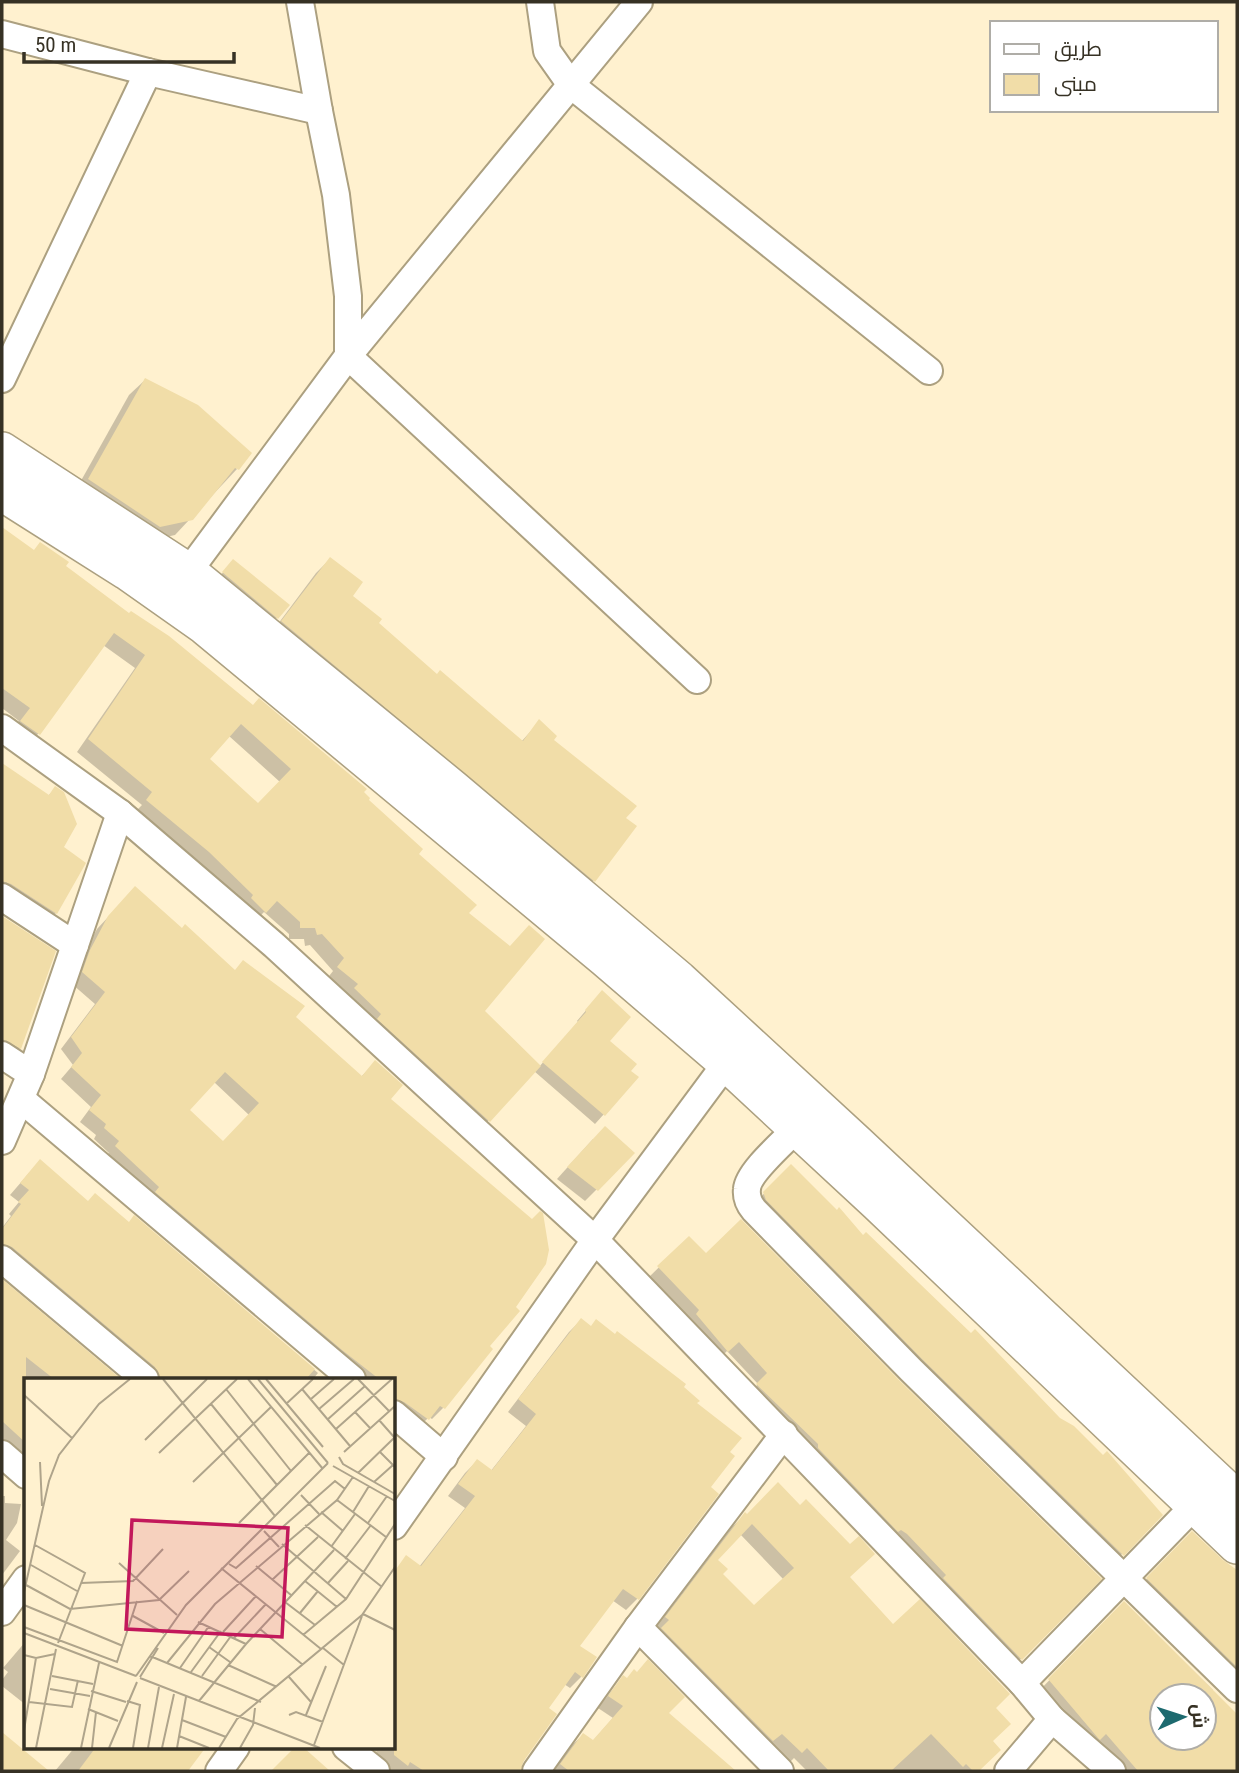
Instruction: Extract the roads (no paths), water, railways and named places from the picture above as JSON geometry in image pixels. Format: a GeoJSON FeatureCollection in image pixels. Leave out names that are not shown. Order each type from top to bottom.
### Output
{"type":"FeatureCollection","features":[{"type":"Feature","properties":{"kind":"street"},"geometry":{"type":"LineString","coordinates":[[300,2],[318,111],[337,195],[348,296],[348,356],[697,680]]}},
{"type":"Feature","properties":{"kind":"street"},"geometry":{"type":"LineString","coordinates":[[540,2],[547,51],[571,85],[929,371]]}},
{"type":"Feature","properties":{"kind":"street"},"geometry":{"type":"LineString","coordinates":[[188,572],[348,356],[639,2]]}},
{"type":"Feature","properties":{"kind":"street"},"geometry":{"type":"LineString","coordinates":[[2,34],[148,72],[318,111]]}},
{"type":"Feature","properties":{"kind":"street"},"geometry":{"type":"LineString","coordinates":[[2,379],[148,72]]}},
{"type":"Feature","properties":{"kind":"street"},"geometry":{"type":"LineString","coordinates":[[2,451],[188,572],[464,798],[679,980],[797,1128],[1237,1545]]}},
{"type":"Feature","properties":{"kind":"street"},"geometry":{"type":"LineString","coordinates":[[2,492],[127,571],[205,626],[735,1051],[1237,1500]]}},
{"type":"Feature","properties":{"kind":"street"},"geometry":{"type":"LineString","coordinates":[[2,728],[120,813],[334,998],[595,1240],[1022,1683],[1052,1719],[1112,1771]]}},
{"type":"Feature","properties":{"kind":"street"},"geometry":{"type":"LineString","coordinates":[[2,1142],[31,1074],[120,813]]}},
{"type":"Feature","properties":{"kind":"street"},"geometry":{"type":"LineString","coordinates":[[2,897],[75,945]]}},
{"type":"Feature","properties":{"kind":"street"},"geometry":{"type":"LineString","coordinates":[[396,1523],[595,1240],[735,1051]]}},
{"type":"Feature","properties":{"kind":"street"},"geometry":{"type":"LineString","coordinates":[[2,1055],[31,1074]]}},
{"type":"Feature","properties":{"kind":"street"},"geometry":{"type":"LineString","coordinates":[[21,1099],[351,1378]]}},
{"type":"Feature","properties":{"kind":"street"},"geometry":{"type":"LineString","coordinates":[[797,1128],[750,1177],[746,1188],[748,1201],[754,1210],[911,1370],[1237,1689]]}},
{"type":"Feature","properties":{"kind":"street"},"geometry":{"type":"LineString","coordinates":[[2,1259],[144,1378]]}},
{"type":"Feature","properties":{"kind":"street"},"geometry":{"type":"LineString","coordinates":[[396,1416],[444,1457]]}},
{"type":"Feature","properties":{"kind":"street"},"geometry":{"type":"LineString","coordinates":[[536,1771],[638,1628],[784,1434]]}},
{"type":"Feature","properties":{"kind":"street"},"geometry":{"type":"LineString","coordinates":[[2,1454],[24,1473]]}},
{"type":"Feature","properties":{"kind":"street"},"geometry":{"type":"LineString","coordinates":[[1022,1683],[1122,1577],[1195,1505]]}},
{"type":"Feature","properties":{"kind":"street"},"geometry":{"type":"LineString","coordinates":[[2,1612],[24,1582]]}},
{"type":"Feature","properties":{"kind":"street"},"geometry":{"type":"LineString","coordinates":[[638,1628],[780,1771]]}},
{"type":"Feature","properties":{"kind":"street"},"geometry":{"type":"LineString","coordinates":[[1008,1771],[1052,1719]]}},
{"type":"Feature","properties":{"kind":"street"},"geometry":{"type":"LineString","coordinates":[[219,1771],[235,1748]]}},
{"type":"Feature","properties":{"kind":"street"},"geometry":{"type":"LineString","coordinates":[[347,1748],[376,1771]]}}]}
